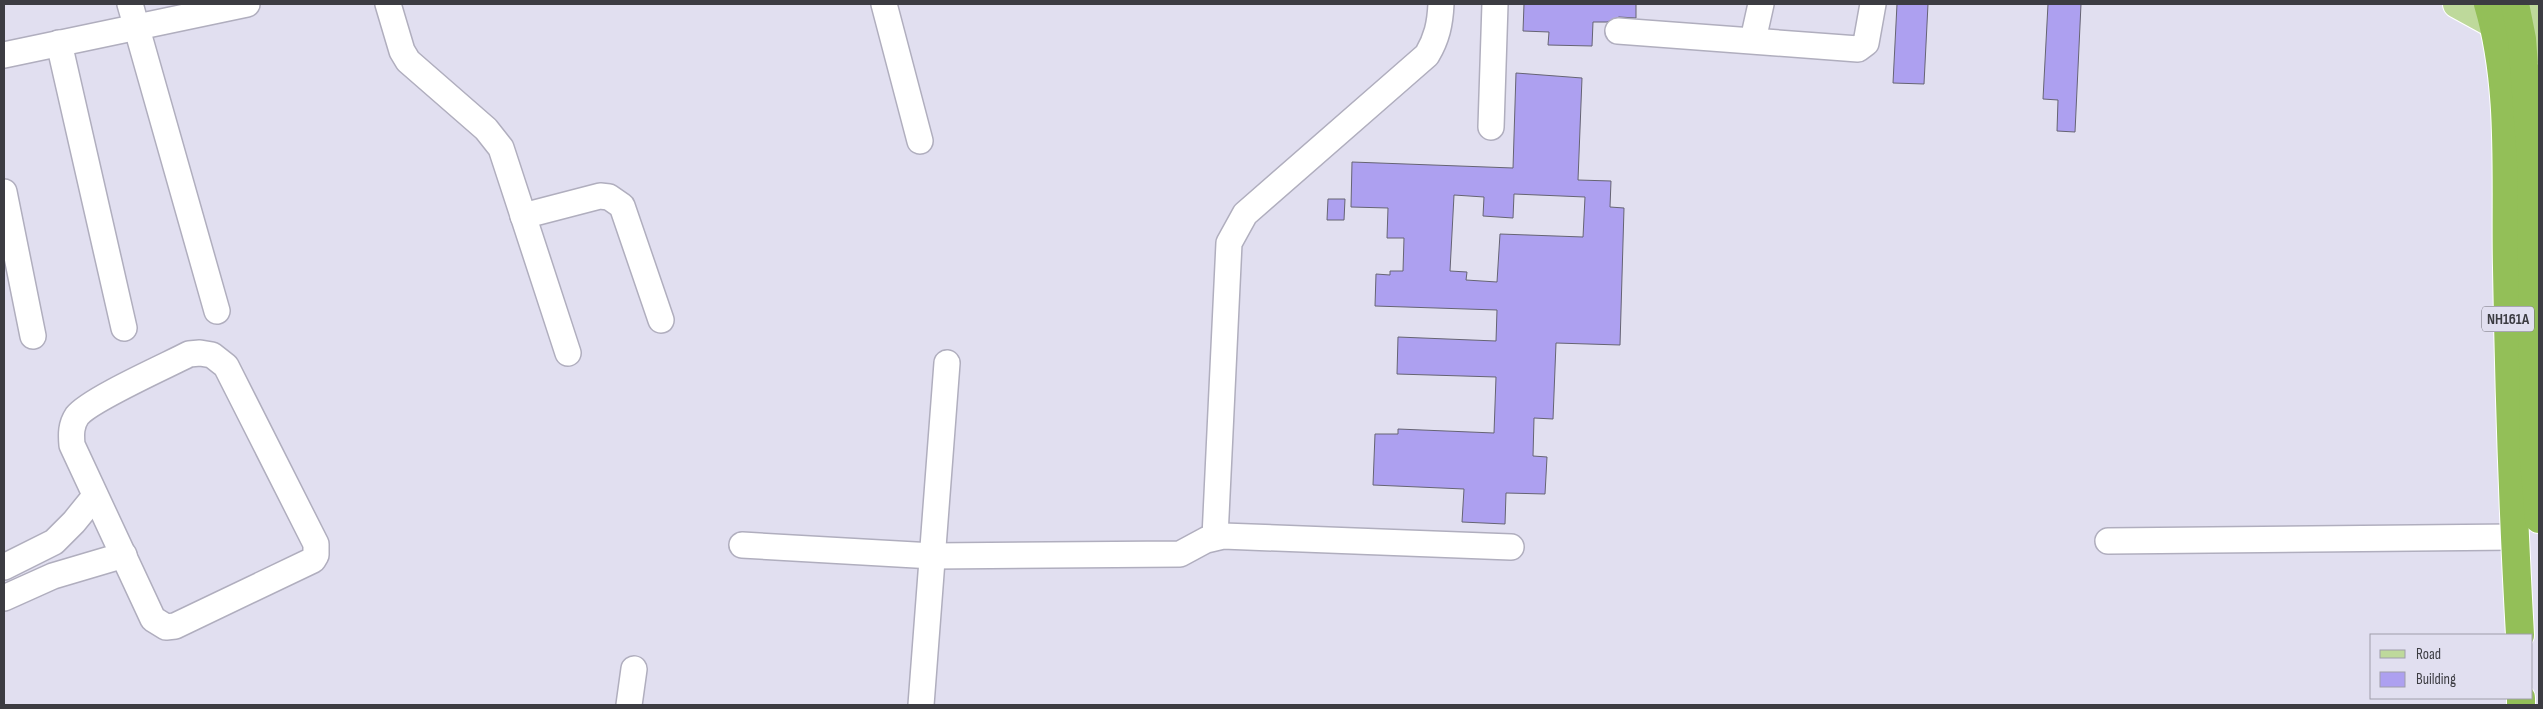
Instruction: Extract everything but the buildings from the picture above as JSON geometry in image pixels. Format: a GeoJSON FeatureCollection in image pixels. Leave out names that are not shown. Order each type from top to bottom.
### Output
{"type":"FeatureCollection","features":[{"type":"Feature","properties":{"kind":"highway","name":"NH161A"},"geometry":{"type":"LineString","coordinates":[[2491,15],[2504,108],[2510,426],[2520,634]]}},
{"type":"Feature","properties":{"kind":"highway","name":"NH161A"},"geometry":{"type":"LineString","coordinates":[[2524,20],[2531,161],[2534,461],[2539,519]]}},
{"type":"Feature","properties":{"kind":"main road"},"geometry":{"type":"LineString","coordinates":[[2457,4],[2491,15],[2524,20]]}},
{"type":"Feature","properties":{"kind":"street"},"geometry":{"type":"LineString","coordinates":[[4,55],[59,42],[133,15],[247,4]]}},
{"type":"Feature","properties":{"kind":"street"},"geometry":{"type":"LineString","coordinates":[[388,4],[402,51],[408,61],[494,137],[501,148],[568,353]]}},
{"type":"Feature","properties":{"kind":"street"},"geometry":{"type":"LineString","coordinates":[[884,4],[920,141]]}},
{"type":"Feature","properties":{"kind":"street"},"geometry":{"type":"LineString","coordinates":[[1215,537],[1229,244],[1245,214],[1427,55],[1435,42],[1440,26],[1441,4]]}},
{"type":"Feature","properties":{"kind":"street"},"geometry":{"type":"LineString","coordinates":[[1491,127],[1495,4]]}},
{"type":"Feature","properties":{"kind":"street"},"geometry":{"type":"LineString","coordinates":[[1753,40],[1761,4]]}},
{"type":"Feature","properties":{"kind":"street"},"geometry":{"type":"LineString","coordinates":[[1618,31],[1858,49],[1866,43],[1873,4]]}},
{"type":"Feature","properties":{"kind":"street"},"geometry":{"type":"LineString","coordinates":[[133,15],[217,311]]}},
{"type":"Feature","properties":{"kind":"street"},"geometry":{"type":"LineString","coordinates":[[59,42],[124,328]]}},
{"type":"Feature","properties":{"kind":"street"},"geometry":{"type":"LineString","coordinates":[[4,192],[34,336]]}},
{"type":"Feature","properties":{"kind":"street"},"geometry":{"type":"LineString","coordinates":[[523,216],[600,196],[617,200],[622,206],[661,320]]}},
{"type":"Feature","properties":{"kind":"street"},"geometry":{"type":"LineString","coordinates":[[189,354],[212,355],[226,366],[316,544],[317,550],[313,560],[174,626],[166,627],[153,620],[124,555],[72,445],[73,423],[78,414],[86,407],[189,354]]}},
{"type":"Feature","properties":{"kind":"street"},"geometry":{"type":"LineString","coordinates":[[921,705],[947,364]]}},
{"type":"Feature","properties":{"kind":"street"},"geometry":{"type":"LineString","coordinates":[[4,567],[54,542],[96,496]]}},
{"type":"Feature","properties":{"kind":"street"},"geometry":{"type":"LineString","coordinates":[[2108,541],[2514,536]]}},
{"type":"Feature","properties":{"kind":"street"},"geometry":{"type":"LineString","coordinates":[[742,545],[932,556],[1180,554],[1215,537],[1511,547]]}},
{"type":"Feature","properties":{"kind":"street"},"geometry":{"type":"LineString","coordinates":[[4,598],[53,576],[124,555]]}},
{"type":"Feature","properties":{"kind":"street"},"geometry":{"type":"LineString","coordinates":[[629,705],[634,668]]}}]}
